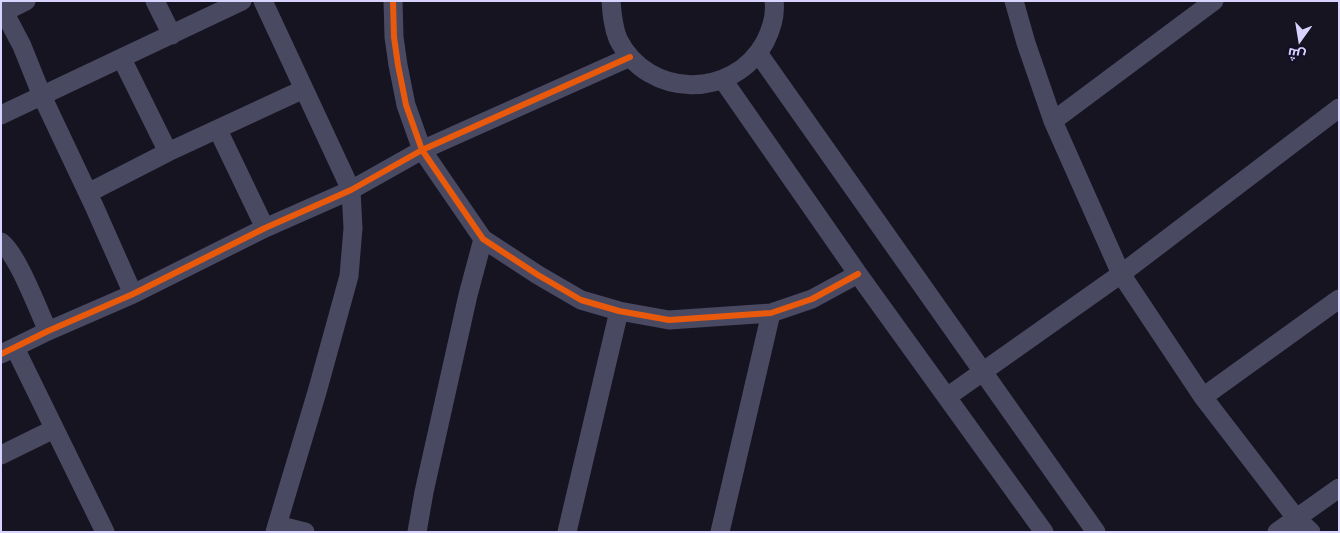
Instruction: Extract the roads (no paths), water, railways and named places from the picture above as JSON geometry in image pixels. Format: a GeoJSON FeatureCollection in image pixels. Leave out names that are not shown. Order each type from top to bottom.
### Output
{"type":"FeatureCollection","features":[{"type":"Feature","properties":{"kind":"street"},"geometry":{"type":"LineString","coordinates":[[26,1],[3,9],[22,46],[42,96],[133,294]]}},
{"type":"Feature","properties":{"kind":"street"},"geometry":{"type":"LineString","coordinates":[[156,1],[172,35]]}},
{"type":"Feature","properties":{"kind":"street"},"geometry":{"type":"LineString","coordinates":[[1,115],[242,1]]}},
{"type":"Feature","properties":{"kind":"street"},"geometry":{"type":"LineString","coordinates":[[263,1],[351,190],[353,228],[349,276],[276,529],[304,532]]}},
{"type":"Feature","properties":{"kind":"street"},"geometry":{"type":"LineString","coordinates":[[393,1],[394,37],[399,73],[406,105],[422,150],[483,239],[538,275],[581,300],[619,311],[669,320],[771,313],[812,299],[858,274]]}},
{"type":"Feature","properties":{"kind":"street"},"geometry":{"type":"LineString","coordinates":[[611,1],[612,17],[618,38],[630,57],[649,73],[673,83],[698,86],[723,80],[742,69],[758,53],[770,32],[775,7],[774,1]]}},
{"type":"Feature","properties":{"kind":"street"},"geometry":{"type":"LineString","coordinates":[[1014,1],[1026,43],[1053,121],[1121,274],[1203,397],[1296,518],[1312,532]]}},
{"type":"Feature","properties":{"kind":"street"},"geometry":{"type":"LineString","coordinates":[[1053,121],[1214,1]]}},
{"type":"Feature","properties":{"kind":"street"},"geometry":{"type":"LineString","coordinates":[[758,53],[984,370],[1096,532]]}},
{"type":"Feature","properties":{"kind":"street"},"geometry":{"type":"LineString","coordinates":[[105,532],[54,429],[8,351],[48,331],[133,294],[265,228],[351,190],[422,150],[630,57]]}},
{"type":"Feature","properties":{"kind":"street"},"geometry":{"type":"LineString","coordinates":[[122,59],[168,152]]}},
{"type":"Feature","properties":{"kind":"street"},"geometry":{"type":"LineString","coordinates":[[723,80],[858,274],[1044,532]]}},
{"type":"Feature","properties":{"kind":"street"},"geometry":{"type":"LineString","coordinates":[[88,193],[168,152],[304,89]]}},
{"type":"Feature","properties":{"kind":"street"},"geometry":{"type":"LineString","coordinates":[[947,397],[1121,274],[1339,108]]}},
{"type":"Feature","properties":{"kind":"street"},"geometry":{"type":"LineString","coordinates":[[218,130],[265,228]]}},
{"type":"Feature","properties":{"kind":"street"},"geometry":{"type":"LineString","coordinates":[[417,532],[424,492],[466,304],[483,239]]}},
{"type":"Feature","properties":{"kind":"street"},"geometry":{"type":"LineString","coordinates":[[1,242],[15,259],[48,331]]}},
{"type":"Feature","properties":{"kind":"street"},"geometry":{"type":"LineString","coordinates":[[1203,397],[1339,299]]}},
{"type":"Feature","properties":{"kind":"street"},"geometry":{"type":"LineString","coordinates":[[566,532],[619,311]]}},
{"type":"Feature","properties":{"kind":"street"},"geometry":{"type":"LineString","coordinates":[[720,532],[771,313]]}},
{"type":"Feature","properties":{"kind":"street"},"geometry":{"type":"LineString","coordinates":[[1,455],[54,429]]}},
{"type":"Feature","properties":{"kind":"street"},"geometry":{"type":"LineString","coordinates":[[1277,532],[1339,488]]}}]}
